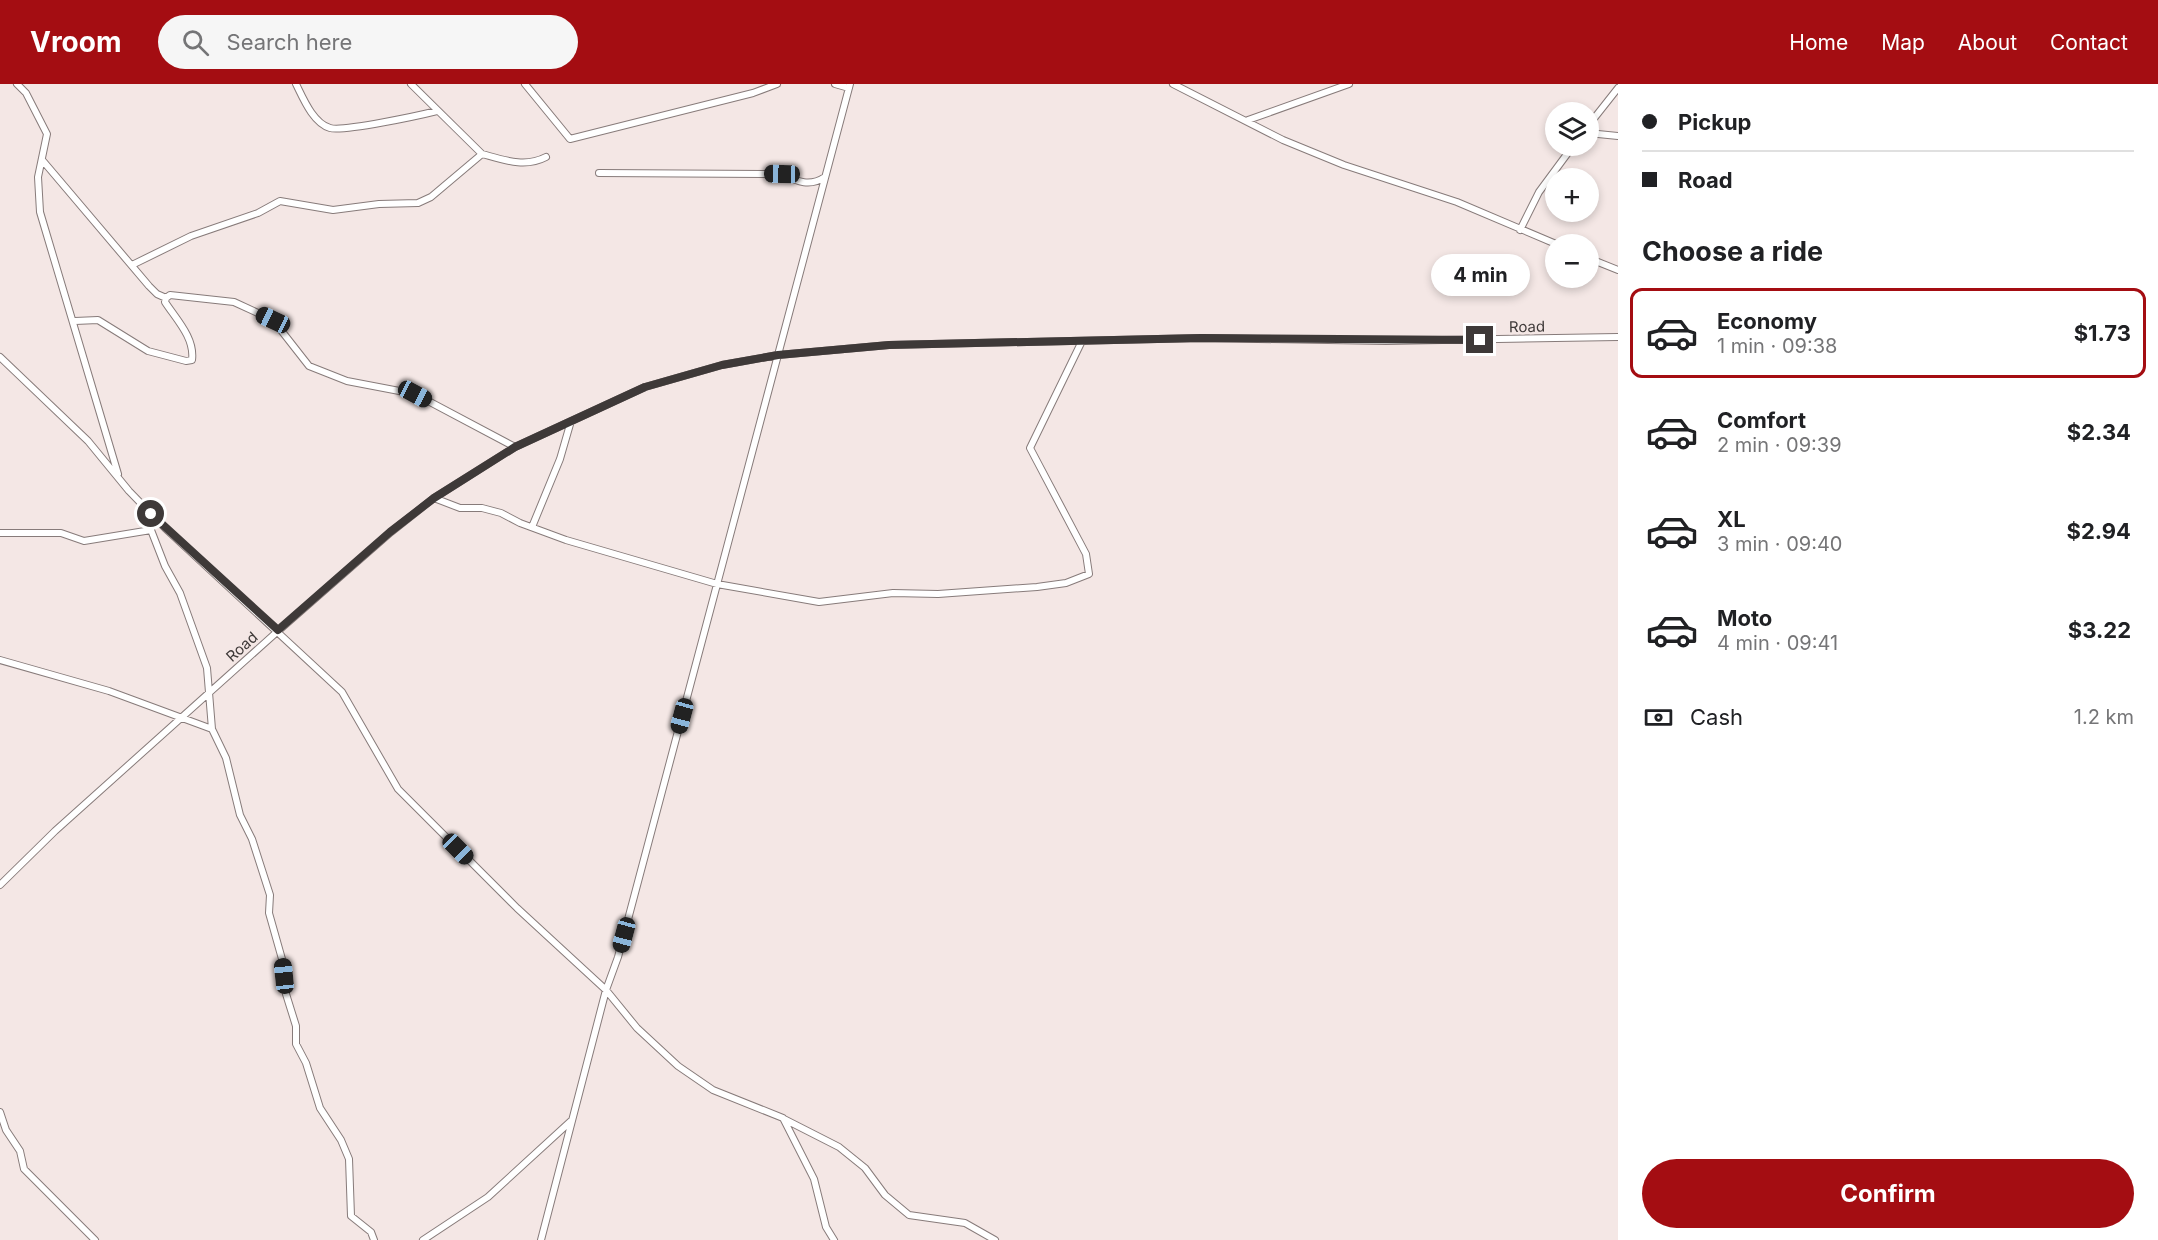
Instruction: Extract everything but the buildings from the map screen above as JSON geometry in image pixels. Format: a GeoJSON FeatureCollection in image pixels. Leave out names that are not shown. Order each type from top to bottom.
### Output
{"type":"FeatureCollection","features":[{"type":"Feature","properties":{"kind":"street"},"geometry":{"type":"LineString","coordinates":[[17,84],[26,93],[47,134],[38,177],[40,212],[75,321],[119,478]]}},
{"type":"Feature","properties":{"kind":"street"},"geometry":{"type":"LineString","coordinates":[[296,84],[319,121],[331,128],[411,118],[437,111]]}},
{"type":"Feature","properties":{"kind":"street"},"geometry":{"type":"LineString","coordinates":[[411,84],[482,154],[521,163],[535,163],[546,157]]}},
{"type":"Feature","properties":{"kind":"street"},"geometry":{"type":"LineString","coordinates":[[525,84],[570,139],[753,93],[777,84]]}},
{"type":"Feature","properties":{"kind":"street"},"geometry":{"type":"LineString","coordinates":[[540,1240],[606,990],[618,957],[849,86],[834,84]]}},
{"type":"Feature","properties":{"kind":"street"},"geometry":{"type":"LineString","coordinates":[[1173,84],[1284,140],[1344,165],[1457,202],[1545,240]]}},
{"type":"Feature","properties":{"kind":"street"},"geometry":{"type":"LineString","coordinates":[[1248,120],[1349,84]]}},
{"type":"Feature","properties":{"kind":"street"},"geometry":{"type":"LineString","coordinates":[[1599,112],[1618,88]]}},
{"type":"Feature","properties":{"kind":"street"},"geometry":{"type":"LineString","coordinates":[[1599,134],[1618,136]]}},
{"type":"Feature","properties":{"kind":"street"},"geometry":{"type":"LineString","coordinates":[[132,265],[191,236],[258,213],[280,201],[333,210],[379,204],[418,203],[431,197],[482,154]]}},
{"type":"Feature","properties":{"kind":"street"},"geometry":{"type":"LineString","coordinates":[[1520,230],[1539,192],[1566,156]]}},
{"type":"Feature","properties":{"kind":"street"},"geometry":{"type":"LineString","coordinates":[[43,161],[157,294],[166,298]]}},
{"type":"Feature","properties":{"kind":"street"},"geometry":{"type":"LineString","coordinates":[[599,173],[782,174],[799,182],[816,183],[826,176]]}},
{"type":"Feature","properties":{"kind":"street"},"geometry":{"type":"LineString","coordinates":[[1599,262],[1618,270]]}},
{"type":"Feature","properties":{"kind":"street"},"geometry":{"type":"LineString","coordinates":[[166,298],[170,295],[234,302],[273,320],[309,366],[347,381],[415,394],[515,447]]}},
{"type":"Feature","properties":{"kind":"street"},"geometry":{"type":"LineString","coordinates":[[75,321],[98,320],[148,351],[186,362],[192,360],[193,352],[186,333],[165,302],[166,298]]}},
{"type":"Feature","properties":{"kind":"street","name":"Road"},"geometry":{"type":"LineString","coordinates":[[0,885],[55,831],[278,630],[390,532],[434,498],[515,447],[645,387],[722,365],[778,355],[889,345],[1082,341],[1618,337]]}},
{"type":"Feature","properties":{"kind":"street"},"geometry":{"type":"LineString","coordinates":[[434,498],[460,508],[482,508],[501,513],[566,540],[717,584],[819,602],[893,593],[938,594],[1037,588],[1065,583],[1089,574],[1086,554],[1030,448],[1082,341]]}},
{"type":"Feature","properties":{"kind":"street"},"geometry":{"type":"LineString","coordinates":[[0,357],[56,409],[151,514],[342,692],[398,789],[517,908],[606,990],[637,1028],[678,1066],[713,1090],[783,1118],[839,1147],[866,1168],[885,1195],[909,1215],[965,1223],[995,1240]]}},
{"type":"Feature","properties":{"kind":"street"},"geometry":{"type":"LineString","coordinates":[[532,527],[560,459],[571,421]]}},
{"type":"Feature","properties":{"kind":"street"},"geometry":{"type":"LineString","coordinates":[[151,514],[151,530],[165,566],[193,624],[207,668],[212,729],[226,758],[240,815],[252,839],[270,895],[269,913],[282,959],[286,994],[296,1026],[296,1044],[306,1063],[320,1108],[341,1140],[349,1160],[351,1216],[371,1232],[374,1240]]}},
{"type":"Feature","properties":{"kind":"street"},"geometry":{"type":"LineString","coordinates":[[0,533],[61,533],[84,541],[151,530]]}},
{"type":"Feature","properties":{"kind":"street"},"geometry":{"type":"LineString","coordinates":[[0,660],[53,674],[183,717],[212,729]]}},
{"type":"Feature","properties":{"kind":"street"},"geometry":{"type":"LineString","coordinates":[[0,1112],[6,1130],[20,1151],[24,1169],[95,1240]]}},
{"type":"Feature","properties":{"kind":"street"},"geometry":{"type":"LineString","coordinates":[[783,1118],[814,1179],[826,1227],[834,1240]]}},
{"type":"Feature","properties":{"kind":"street"},"geometry":{"type":"LineString","coordinates":[[423,1240],[488,1197],[571,1121]]}},
{"type":"Feature","properties":{"kind":"route"},"geometry":{"type":"LineString","coordinates":[[151,514],[278,630],[390,532],[473,472],[515,447],[645,387],[722,365],[778,355],[889,345],[1201,338],[1480,340]]}}]}
